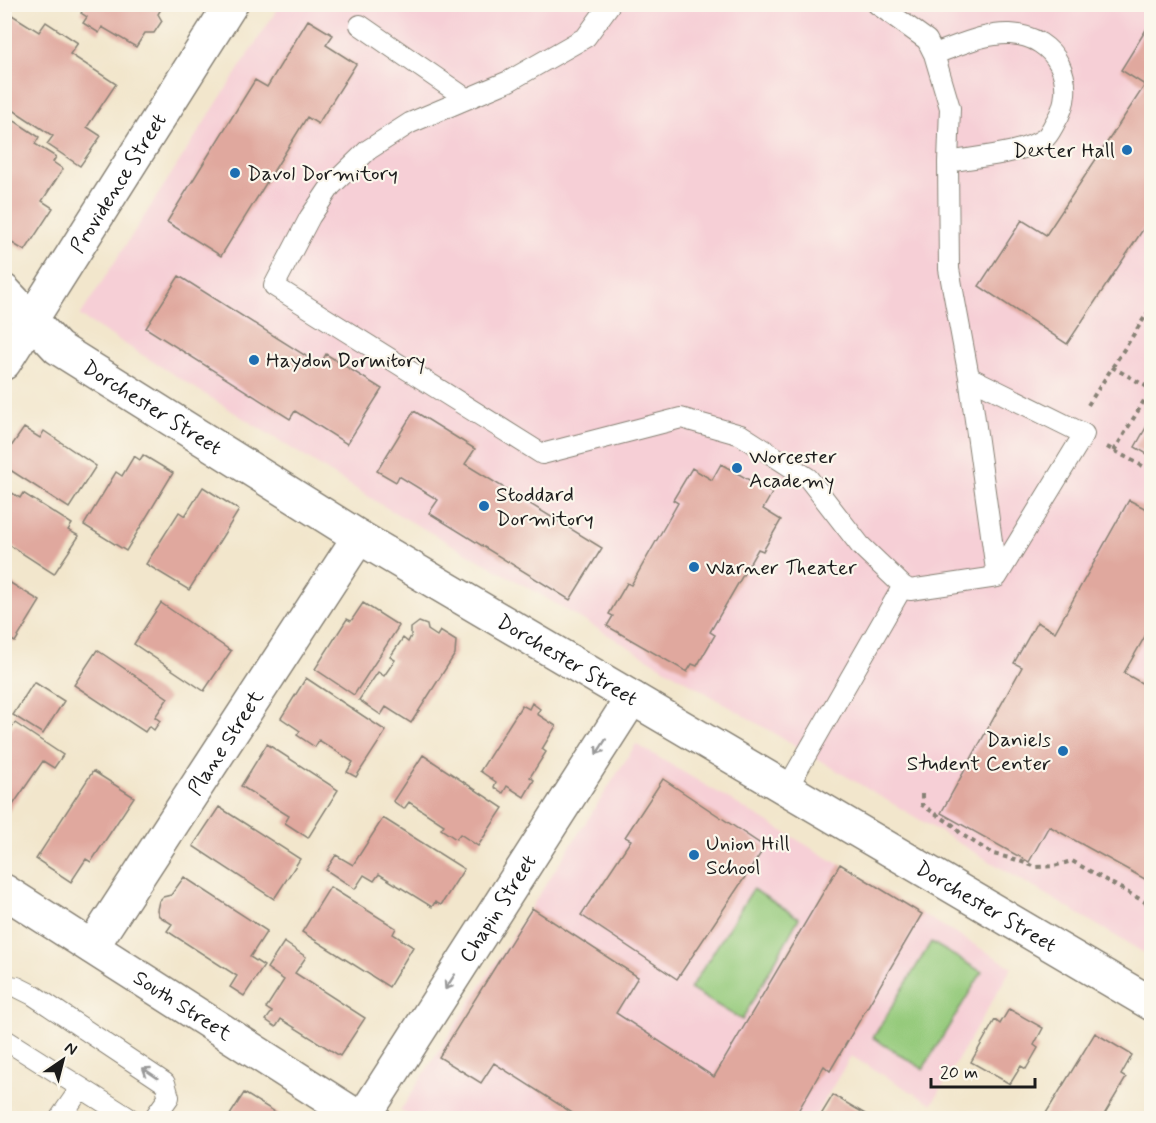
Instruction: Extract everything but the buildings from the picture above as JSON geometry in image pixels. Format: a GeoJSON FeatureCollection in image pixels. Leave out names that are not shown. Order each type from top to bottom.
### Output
{"type":"FeatureCollection","features":[{"type":"Feature","properties":{"kind":"street","name":"Providence Street"},"geometry":{"type":"LineString","coordinates":[[4,363],[231,4]]}},
{"type":"Feature","properties":{"kind":"street","name":"Dorchester Street"},"geometry":{"type":"LineString","coordinates":[[4,291],[58,348],[359,537],[1152,1004]]}},
{"type":"Feature","properties":{"kind":"street","name":"Plane Street"},"geometry":{"type":"LineString","coordinates":[[92,947],[359,537]]}},
{"type":"Feature","properties":{"kind":"street","name":"Chapin Street"},"geometry":{"type":"LineString","coordinates":[[361,1119],[632,698]]}},
{"type":"Feature","properties":{"kind":"street","name":"South Street"},"geometry":{"type":"LineString","coordinates":[[4,891],[361,1119]]}},
{"type":"Feature","properties":{"kind":"lane"},"geometry":{"type":"LineString","coordinates":[[610,4],[586,37],[509,81],[410,123],[368,150],[331,186],[315,209],[274,286],[542,454],[681,418],[741,435],[808,478],[860,545],[910,590],[997,577]]}},
{"type":"Feature","properties":{"kind":"lane"},"geometry":{"type":"LineString","coordinates":[[877,4],[927,39],[934,54],[950,108],[948,162],[950,269],[969,377],[997,577]]}},
{"type":"Feature","properties":{"kind":"lane"},"geometry":{"type":"LineString","coordinates":[[360,25],[467,99]]}},
{"type":"Feature","properties":{"kind":"lane"},"geometry":{"type":"LineString","coordinates":[[934,54],[982,38],[1010,34],[1034,39],[1051,50],[1064,74],[1065,98],[1059,117],[1047,138],[1025,148],[948,162]]}},
{"type":"Feature","properties":{"kind":"lane"},"geometry":{"type":"LineString","coordinates":[[969,377],[1078,431],[997,577]]}},
{"type":"Feature","properties":{"kind":"lane"},"geometry":{"type":"LineString","coordinates":[[786,790],[903,586]]}},
{"type":"Feature","properties":{"kind":"lane"},"geometry":{"type":"LineString","coordinates":[[4,985],[17,987],[33,995],[165,1083],[169,1097],[154,1119]]}},
{"type":"Feature","properties":{"kind":"lane"},"geometry":{"type":"LineString","coordinates":[[4,1039],[129,1119]]}},
{"type":"Feature","properties":{"kind":"lane"},"geometry":{"type":"LineString","coordinates":[[60,1119],[80,1089]]}},
{"type":"Feature","properties":{"kind":"path"},"geometry":{"type":"LineString","coordinates":[[1152,306],[1112,367],[1078,431],[1152,471]]}},
{"type":"Feature","properties":{"kind":"path"},"geometry":{"type":"LineString","coordinates":[[1112,367],[1151,389],[1114,451]]}},
{"type":"Feature","properties":{"kind":"path"},"geometry":{"type":"LineString","coordinates":[[922,794],[922,805],[993,854],[1036,867],[1054,866],[1072,861],[1152,906]]}},
{"type":"Feature","properties":{"kind":"shaded area","name":"Worcester Academy"},"geometry":{"type":"Polygon","coordinates":[[[280,5],[1151,5],[1151,957],[536,592],[385,507],[80,316],[280,5]]]}},
{"type":"Feature","properties":{"kind":"shaded area","name":"Union Hill School"},"geometry":{"type":"Polygon","coordinates":[[[636,744],[1012,967],[932,1104],[851,1056],[814,1118],[414,1118],[400,1111],[636,744]]]}},
{"type":"Feature","properties":{"kind":"green space"},"geometry":{"type":"Polygon","coordinates":[[[753,889],[799,918],[742,1020],[690,989],[753,889]]]}},
{"type":"Feature","properties":{"kind":"green space"},"geometry":{"type":"Polygon","coordinates":[[[931,942],[982,972],[923,1069],[873,1038],[931,942]]]}},
{"type":"Feature","properties":{"kind":"place","name":"Dexter Hall"},"geometry":{"type":"Point","coordinates":[1127,150]}},
{"type":"Feature","properties":{"kind":"place","name":"Davol Dormitory"},"geometry":{"type":"Point","coordinates":[235,173]}},
{"type":"Feature","properties":{"kind":"place","name":"Haydon Dormitory"},"geometry":{"type":"Point","coordinates":[254,360]}},
{"type":"Feature","properties":{"kind":"place","name":"Worcester Academy"},"geometry":{"type":"Point","coordinates":[737,468]}},
{"type":"Feature","properties":{"kind":"place","name":"Stoddard Dormitory"},"geometry":{"type":"Point","coordinates":[484,506]}},
{"type":"Feature","properties":{"kind":"place","name":"Warner Theater"},"geometry":{"type":"Point","coordinates":[694,567]}},
{"type":"Feature","properties":{"kind":"place","name":"Daniels Student Center"},"geometry":{"type":"Point","coordinates":[1063,751]}},
{"type":"Feature","properties":{"kind":"place","name":"Union Hill School"},"geometry":{"type":"Point","coordinates":[694,855]}}]}
